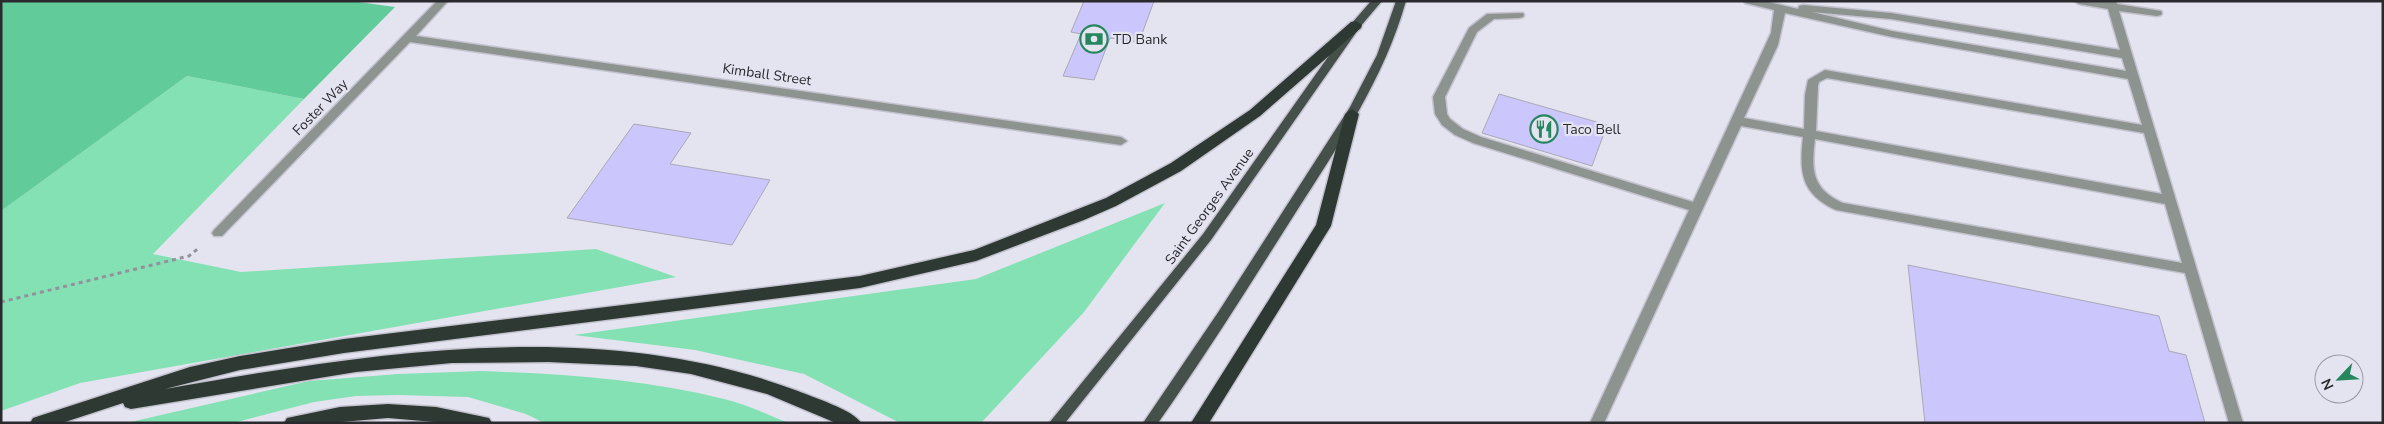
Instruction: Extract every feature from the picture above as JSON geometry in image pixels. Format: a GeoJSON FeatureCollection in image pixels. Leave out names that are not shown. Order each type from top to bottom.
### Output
{"type":"FeatureCollection","features":[{"type":"Feature","properties":{"kind":"highway"},"geometry":{"type":"LineString","coordinates":[[39,423],[88,409],[190,374],[294,353],[842,285],[901,274],[976,255],[1111,202],[1176,167],[1255,113],[1356,25]]}},
{"type":"Feature","properties":{"kind":"highway"},"geometry":{"type":"LineString","coordinates":[[1200,423],[1323,226],[1352,114]]}},
{"type":"Feature","properties":{"kind":"highway"},"geometry":{"type":"LineString","coordinates":[[88,409],[326,368],[427,358],[522,354],[603,357],[682,365],[751,381],[800,399],[852,423]]}},
{"type":"Feature","properties":{"kind":"highway"},"geometry":{"type":"LineString","coordinates":[[293,423],[358,412],[394,411],[449,416],[483,423]]}},
{"type":"Feature","properties":{"kind":"main road","name":"Saint Georges Avenue"},"geometry":{"type":"LineString","coordinates":[[1056,423],[1207,237],[1356,25],[1377,1]]}},
{"type":"Feature","properties":{"kind":"main road"},"geometry":{"type":"LineString","coordinates":[[1150,423],[1195,361],[1352,114],[1393,33],[1401,1]]}},
{"type":"Feature","properties":{"kind":"street","name":"Foster Way"},"geometry":{"type":"LineString","coordinates":[[218,233],[443,1]]}},
{"type":"Feature","properties":{"kind":"street"},"geometry":{"type":"LineString","coordinates":[[1750,1],[1892,34],[2132,76]]}},
{"type":"Feature","properties":{"kind":"street"},"geometry":{"type":"LineString","coordinates":[[2079,1],[2112,4],[2157,13]]}},
{"type":"Feature","properties":{"kind":"street"},"geometry":{"type":"LineString","coordinates":[[2112,4],[2236,423]]}},
{"type":"Feature","properties":{"kind":"street"},"geometry":{"type":"LineString","coordinates":[[1780,7],[1891,16],[2126,55]]}},
{"type":"Feature","properties":{"kind":"street"},"geometry":{"type":"LineString","coordinates":[[1597,423],[1772,45],[1780,7]]}},
{"type":"Feature","properties":{"kind":"street"},"geometry":{"type":"LineString","coordinates":[[1519,14],[1492,16],[1472,30],[1439,97],[1440,114],[1446,122],[1459,132],[1477,140],[1696,208]]}},
{"type":"Feature","properties":{"kind":"street","name":"Kimball Street"},"geometry":{"type":"LineString","coordinates":[[408,38],[1121,141]]}},
{"type":"Feature","properties":{"kind":"street"},"geometry":{"type":"LineString","coordinates":[[2149,130],[1825,74],[1814,80],[1810,94],[1811,117],[1808,134],[1809,178],[1816,193],[1826,202],[1840,207],[2190,269]]}},
{"type":"Feature","properties":{"kind":"street"},"geometry":{"type":"LineString","coordinates":[[1737,121],[2170,200]]}},
{"type":"Feature","properties":{"kind":"path"},"geometry":{"type":"LineString","coordinates":[[1,302],[189,256],[218,233]]}},
{"type":"Feature","properties":{"kind":"green space"},"geometry":{"type":"Polygon","coordinates":[[[1,1],[351,1],[395,7],[304,99],[187,76],[1,211],[1,1]]]}},
{"type":"Feature","properties":{"kind":"green space"},"geometry":{"type":"Polygon","coordinates":[[[187,76],[304,99],[153,254],[241,272],[596,249],[676,277],[80,383],[1,411],[1,211],[187,76]]]}},
{"type":"Feature","properties":{"kind":"green space"},"geometry":{"type":"Polygon","coordinates":[[[1165,203],[1084,312],[981,423],[900,423],[804,374],[695,350],[574,335],[976,279],[1165,203]]]}},
{"type":"Feature","properties":{"kind":"green space"},"geometry":{"type":"Polygon","coordinates":[[[481,371],[573,376],[634,382],[694,392],[732,401],[789,423],[544,423],[526,414],[468,397],[398,395],[356,396],[314,402],[233,423],[126,423],[309,381],[398,374],[481,371]]]}},
{"type":"Feature","properties":{"kind":"building","name":"TD Bank"},"geometry":{"type":"Polygon","coordinates":[[[1084,1],[1154,1],[1139,42],[1110,38],[1094,80],[1063,76],[1081,34],[1071,32],[1084,1]]]}},
{"type":"Feature","properties":{"kind":"building","name":"Taco Bell"},"geometry":{"type":"Polygon","coordinates":[[[1499,94],[1607,125],[1592,166],[1482,133],[1499,94]]]}},
{"type":"Feature","properties":{"kind":"building"},"geometry":{"type":"Polygon","coordinates":[[[634,124],[691,133],[670,164],[770,180],[732,245],[567,218],[634,124]]]}},
{"type":"Feature","properties":{"kind":"building"},"geometry":{"type":"Polygon","coordinates":[[[1908,265],[2159,316],[2169,351],[2186,355],[2205,423],[1925,423],[1908,265]]]}},
{"type":"Feature","properties":{"kind":"place","name":"TD Bank"},"geometry":{"type":"Point","coordinates":[1094,39]}},
{"type":"Feature","properties":{"kind":"place","name":"Taco Bell"},"geometry":{"type":"Point","coordinates":[1544,129]}}]}
